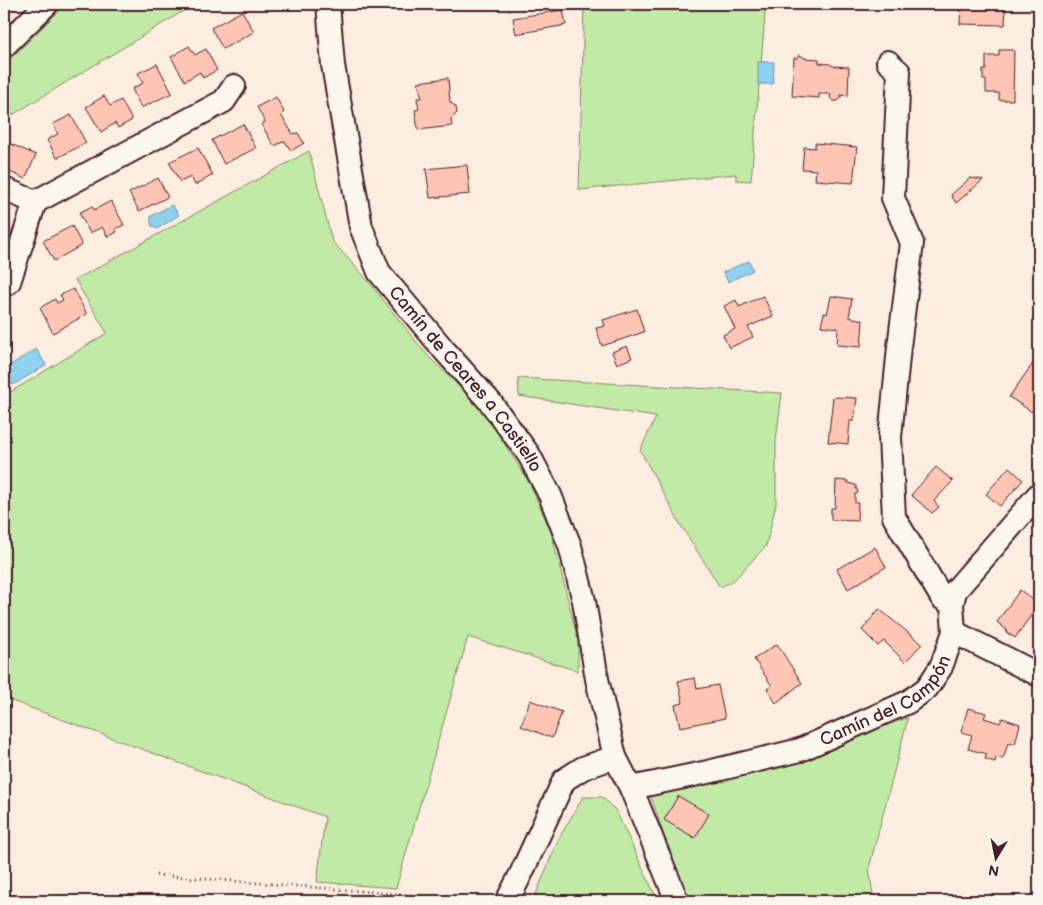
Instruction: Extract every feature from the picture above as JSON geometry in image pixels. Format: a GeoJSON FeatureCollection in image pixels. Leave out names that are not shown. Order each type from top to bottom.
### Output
{"type":"FeatureCollection","features":[{"type":"Feature","properties":{"kind":"street"},"geometry":{"type":"LineString","coordinates":[[4,46],[47,4]]}},
{"type":"Feature","properties":{"kind":"street","name":"Camín de Ceares a Castiello"},"geometry":{"type":"LineString","coordinates":[[328,4],[333,65],[361,227],[379,272],[444,350],[491,402],[528,455],[550,495],[570,546],[584,601],[597,679],[615,757],[631,788],[677,901]]}},
{"type":"Feature","properties":{"kind":"street"},"geometry":{"type":"LineString","coordinates":[[888,62],[899,72],[893,198],[912,243],[890,437],[894,518],[942,598],[952,604],[955,591],[1039,494]]}},
{"type":"Feature","properties":{"kind":"street"},"geometry":{"type":"LineString","coordinates":[[4,285],[9,282],[35,202],[224,101],[234,86]]}},
{"type":"Feature","properties":{"kind":"street"},"geometry":{"type":"LineString","coordinates":[[4,189],[35,202]]}},
{"type":"Feature","properties":{"kind":"street","name":"Camín del Campón"},"geometry":{"type":"LineString","coordinates":[[631,788],[800,750],[908,702],[927,688],[941,667],[954,632],[952,604]]}},
{"type":"Feature","properties":{"kind":"street"},"geometry":{"type":"LineString","coordinates":[[954,632],[1039,675]]}},
{"type":"Feature","properties":{"kind":"street"},"geometry":{"type":"LineString","coordinates":[[507,901],[564,780],[583,768],[615,757]]}},
{"type":"Feature","properties":{"kind":"path"},"geometry":{"type":"LineString","coordinates":[[156,875],[494,901]]}},
{"type":"Feature","properties":{"kind":"shaded area"},"geometry":{"type":"Polygon","coordinates":[[[14,894],[68,901],[4,901],[4,896],[14,894]]]}},
{"type":"Feature","properties":{"kind":"green space"},"geometry":{"type":"Polygon","coordinates":[[[66,4],[195,4],[4,120],[4,65],[66,4]]]}},
{"type":"Feature","properties":{"kind":"green space"},"geometry":{"type":"Polygon","coordinates":[[[584,4],[766,4],[751,181],[736,180],[736,174],[579,190],[584,4]]]}},
{"type":"Feature","properties":{"kind":"green space"},"geometry":{"type":"Polygon","coordinates":[[[309,151],[332,241],[364,276],[427,355],[483,410],[530,484],[551,532],[578,640],[578,671],[468,637],[396,888],[317,882],[325,817],[4,698],[4,396],[107,333],[75,280],[309,151]]]}},
{"type":"Feature","properties":{"kind":"green space"},"geometry":{"type":"Polygon","coordinates":[[[518,378],[782,393],[776,441],[776,504],[766,546],[733,581],[720,587],[680,524],[640,450],[656,417],[519,396],[518,378]]]}},
{"type":"Feature","properties":{"kind":"green space"},"geometry":{"type":"Polygon","coordinates":[[[908,718],[869,868],[874,901],[686,901],[650,794],[908,718]]]}},
{"type":"Feature","properties":{"kind":"green space"},"geometry":{"type":"Polygon","coordinates":[[[583,797],[602,797],[616,811],[658,901],[533,901],[559,838],[583,797]]]}},
{"type":"Feature","properties":{"kind":"water"},"geometry":{"type":"Polygon","coordinates":[[[758,62],[774,62],[773,84],[758,84],[758,62]]]}},
{"type":"Feature","properties":{"kind":"water"},"geometry":{"type":"Polygon","coordinates":[[[172,205],[179,215],[157,229],[151,225],[151,216],[172,205]]]}},
{"type":"Feature","properties":{"kind":"water"},"geometry":{"type":"Polygon","coordinates":[[[749,261],[753,270],[728,282],[723,272],[749,261]]]}},
{"type":"Feature","properties":{"kind":"water"},"geometry":{"type":"Polygon","coordinates":[[[36,349],[46,365],[13,385],[4,369],[36,349]]]}},
{"type":"Feature","properties":{"kind":"building"},"geometry":{"type":"Polygon","coordinates":[[[961,4],[1006,4],[1005,25],[960,24],[961,4]]]}},
{"type":"Feature","properties":{"kind":"building"},"geometry":{"type":"Polygon","coordinates":[[[563,10],[566,25],[516,34],[513,18],[563,10]]]}},
{"type":"Feature","properties":{"kind":"building"},"geometry":{"type":"Polygon","coordinates":[[[242,11],[254,32],[223,49],[211,28],[242,11]]]}},
{"type":"Feature","properties":{"kind":"building"},"geometry":{"type":"Polygon","coordinates":[[[189,46],[195,55],[206,49],[217,70],[203,78],[200,72],[185,81],[171,57],[189,46]]]}},
{"type":"Feature","properties":{"kind":"building"},"geometry":{"type":"Polygon","coordinates":[[[999,50],[1014,50],[1013,100],[999,100],[999,93],[986,93],[986,80],[983,80],[983,70],[986,70],[986,56],[999,56],[999,50]]]}},
{"type":"Feature","properties":{"kind":"building"},"geometry":{"type":"Polygon","coordinates":[[[799,55],[804,58],[819,59],[819,63],[849,67],[848,96],[841,95],[838,101],[833,101],[830,98],[831,94],[819,94],[819,98],[792,96],[794,58],[797,58],[799,55]]]}},
{"type":"Feature","properties":{"kind":"building"},"geometry":{"type":"Polygon","coordinates":[[[157,64],[172,93],[141,108],[132,89],[143,83],[138,73],[157,64]]]}},
{"type":"Feature","properties":{"kind":"building"},"geometry":{"type":"Polygon","coordinates":[[[448,78],[450,102],[456,107],[457,113],[451,119],[452,126],[418,130],[415,110],[419,109],[417,98],[422,98],[418,82],[448,78]]]}},
{"type":"Feature","properties":{"kind":"building"},"geometry":{"type":"Polygon","coordinates":[[[104,96],[110,106],[121,100],[132,120],[118,128],[115,123],[101,132],[86,107],[104,96]]]}},
{"type":"Feature","properties":{"kind":"building"},"geometry":{"type":"Polygon","coordinates":[[[276,97],[284,112],[281,115],[293,134],[298,133],[304,143],[291,151],[285,141],[274,146],[261,124],[265,122],[257,107],[276,97]]]}},
{"type":"Feature","properties":{"kind":"building"},"geometry":{"type":"Polygon","coordinates":[[[71,115],[86,143],[57,158],[47,140],[58,134],[53,124],[71,115]]]}},
{"type":"Feature","properties":{"kind":"building"},"geometry":{"type":"Polygon","coordinates":[[[243,124],[256,148],[224,164],[212,140],[243,124]]]}},
{"type":"Feature","properties":{"kind":"building"},"geometry":{"type":"Polygon","coordinates":[[[4,141],[36,155],[25,179],[4,169],[4,141]]]}},
{"type":"Feature","properties":{"kind":"building"},"geometry":{"type":"Polygon","coordinates":[[[815,143],[857,147],[853,183],[815,180],[816,170],[802,169],[804,147],[815,148],[815,143]]]}},
{"type":"Feature","properties":{"kind":"building"},"geometry":{"type":"Polygon","coordinates":[[[198,148],[213,175],[195,185],[191,177],[180,182],[169,162],[198,148]]]}},
{"type":"Feature","properties":{"kind":"building"},"geometry":{"type":"Polygon","coordinates":[[[467,165],[470,194],[430,198],[426,169],[467,165]]]}},
{"type":"Feature","properties":{"kind":"building"},"geometry":{"type":"Polygon","coordinates":[[[158,178],[168,197],[139,211],[129,193],[158,178]]]}},
{"type":"Feature","properties":{"kind":"building"},"geometry":{"type":"Polygon","coordinates":[[[970,178],[983,180],[956,203],[951,195],[970,178]]]}},
{"type":"Feature","properties":{"kind":"building"},"geometry":{"type":"Polygon","coordinates":[[[111,201],[124,225],[115,229],[117,232],[108,237],[102,227],[90,233],[79,213],[92,206],[94,210],[111,201]]]}},
{"type":"Feature","properties":{"kind":"building"},"geometry":{"type":"Polygon","coordinates":[[[72,226],[82,245],[54,261],[43,241],[72,226]]]}},
{"type":"Feature","properties":{"kind":"building"},"geometry":{"type":"Polygon","coordinates":[[[73,289],[87,314],[53,333],[40,308],[55,299],[57,303],[63,300],[60,295],[73,289]]]}},
{"type":"Feature","properties":{"kind":"building"},"geometry":{"type":"Polygon","coordinates":[[[763,296],[773,316],[748,327],[753,337],[729,348],[723,335],[735,329],[724,306],[736,300],[739,307],[763,296]]]}},
{"type":"Feature","properties":{"kind":"building"},"geometry":{"type":"Polygon","coordinates":[[[831,296],[852,299],[849,317],[863,320],[861,347],[837,345],[838,328],[821,326],[824,313],[827,314],[831,296]]]}},
{"type":"Feature","properties":{"kind":"building"},"geometry":{"type":"Polygon","coordinates":[[[637,309],[644,332],[602,346],[596,328],[605,326],[603,320],[637,309]]]}},
{"type":"Feature","properties":{"kind":"building"},"geometry":{"type":"Polygon","coordinates":[[[627,346],[632,358],[617,364],[612,352],[627,346]]]}},
{"type":"Feature","properties":{"kind":"building"},"geometry":{"type":"Polygon","coordinates":[[[1034,362],[1039,367],[1039,400],[1032,412],[1009,397],[1034,362]]]}},
{"type":"Feature","properties":{"kind":"building"},"geometry":{"type":"Polygon","coordinates":[[[833,397],[857,398],[854,421],[850,421],[848,444],[828,442],[833,397]]]}},
{"type":"Feature","properties":{"kind":"building"},"geometry":{"type":"Polygon","coordinates":[[[936,467],[953,481],[934,501],[939,507],[932,513],[911,495],[936,467]]]}},
{"type":"Feature","properties":{"kind":"building"},"geometry":{"type":"Polygon","coordinates":[[[1009,467],[1023,480],[1000,506],[986,494],[1009,467]]]}},
{"type":"Feature","properties":{"kind":"building"},"geometry":{"type":"Polygon","coordinates":[[[836,480],[848,481],[848,483],[856,485],[858,491],[855,494],[855,503],[858,503],[857,521],[831,520],[831,508],[835,508],[836,480]]]}},
{"type":"Feature","properties":{"kind":"building"},"geometry":{"type":"Polygon","coordinates":[[[875,547],[886,567],[848,589],[837,569],[875,547]]]}},
{"type":"Feature","properties":{"kind":"building"},"geometry":{"type":"Polygon","coordinates":[[[1020,590],[1039,604],[1015,638],[997,622],[1020,590]]]}},
{"type":"Feature","properties":{"kind":"building"},"geometry":{"type":"Polygon","coordinates":[[[879,609],[922,644],[905,662],[884,641],[878,646],[862,630],[879,609]]]}},
{"type":"Feature","properties":{"kind":"building"},"geometry":{"type":"Polygon","coordinates":[[[777,644],[802,683],[776,703],[767,689],[772,686],[754,659],[777,644]]]}},
{"type":"Feature","properties":{"kind":"building"},"geometry":{"type":"Polygon","coordinates":[[[695,678],[697,689],[718,685],[725,718],[680,727],[675,705],[683,703],[678,681],[695,678]]]}},
{"type":"Feature","properties":{"kind":"building"},"geometry":{"type":"Polygon","coordinates":[[[530,700],[562,712],[552,738],[521,726],[530,700]]]}},
{"type":"Feature","properties":{"kind":"building"},"geometry":{"type":"Polygon","coordinates":[[[968,708],[986,713],[984,718],[1000,723],[1002,718],[1020,724],[1015,744],[1008,743],[1003,759],[996,757],[995,762],[985,759],[987,754],[968,749],[972,735],[961,732],[968,708]]]}},
{"type":"Feature","properties":{"kind":"building"},"geometry":{"type":"Polygon","coordinates":[[[678,796],[709,814],[695,838],[664,820],[678,796]]]}}]}
